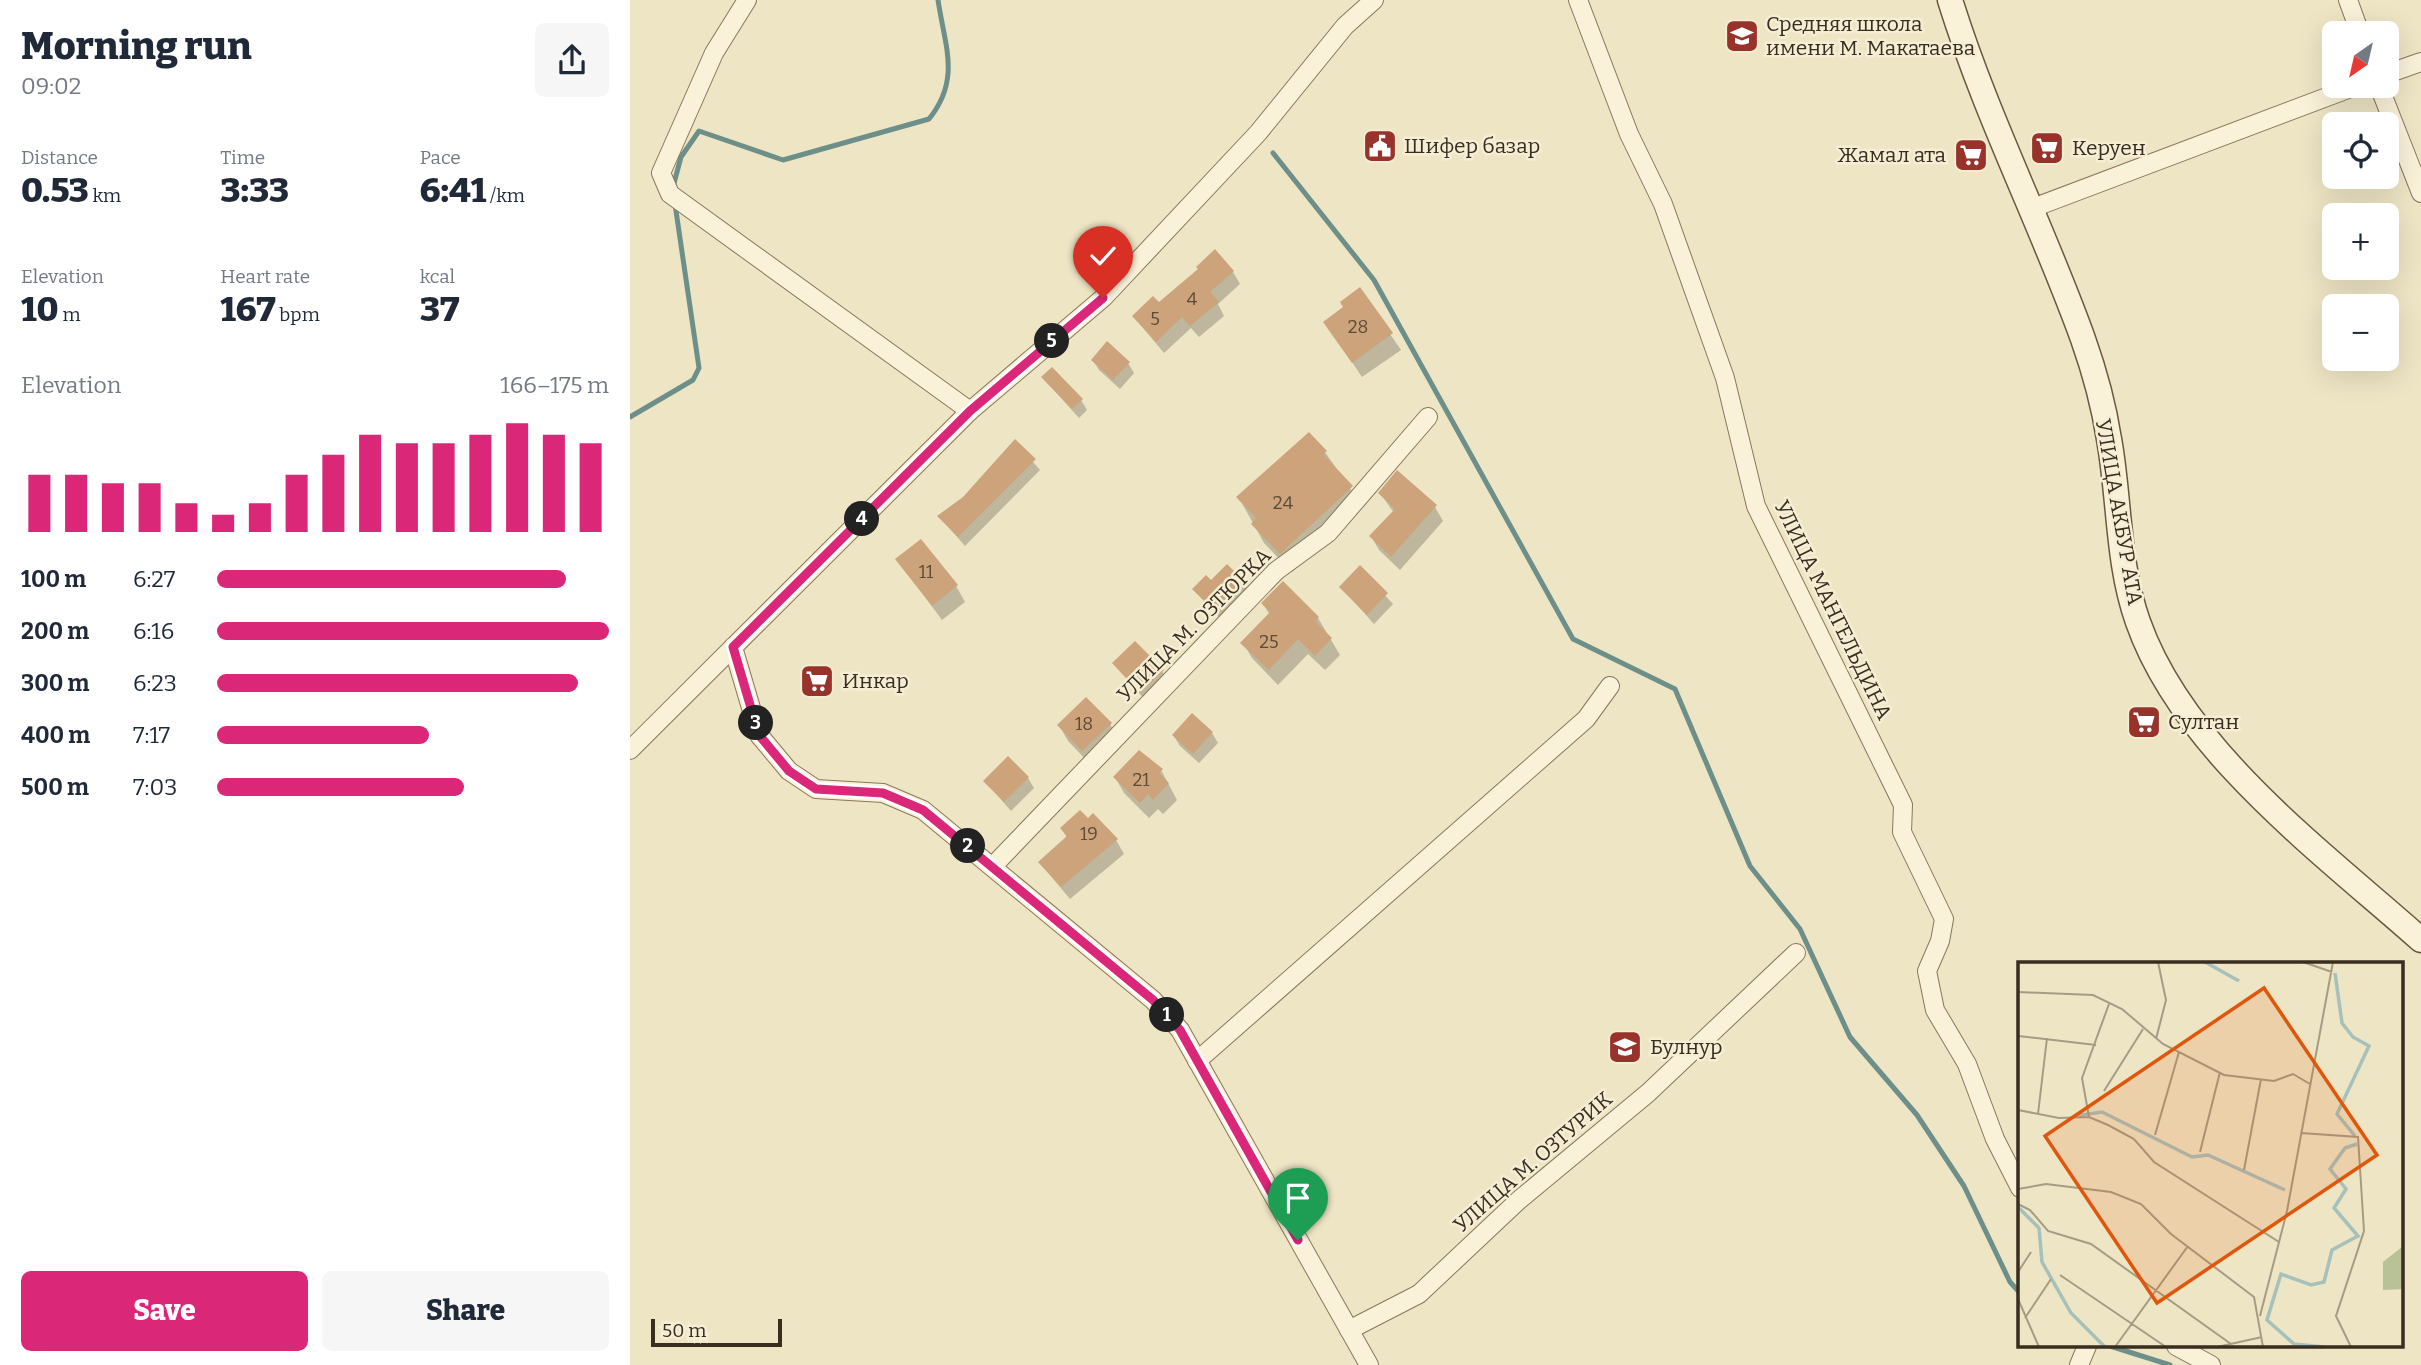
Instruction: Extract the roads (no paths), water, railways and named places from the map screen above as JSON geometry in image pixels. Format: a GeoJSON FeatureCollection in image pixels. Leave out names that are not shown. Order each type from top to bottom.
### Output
{"type":"FeatureCollection","features":[{"type":"Feature","properties":{"kind":"main road","name":"УЛИЦА АКБУР АТА"},"geometry":{"type":"LineString","coordinates":[[1950,0],[1968,59],[2084,341],[2109,439],[2118,529],[2138,621],[2161,673],[2207,739],[2261,797],[2421,940]]}},
{"type":"Feature","properties":{"kind":"street"},"geometry":{"type":"LineString","coordinates":[[747,0],[714,53],[661,173],[670,194],[970,411]]}},
{"type":"Feature","properties":{"kind":"street"},"geometry":{"type":"LineString","coordinates":[[630,750],[970,411],[1103,298],[1258,133],[1345,26],[1374,0]]}},
{"type":"Feature","properties":{"kind":"street","name":"УЛИЦА МАНГЕЛЬДИНА"},"geometry":{"type":"LineString","coordinates":[[1578,0],[1629,134],[1663,204],[1721,365],[1756,506],[1903,805],[1902,832],[1944,919],[1940,941],[1927,971],[1935,1010],[1967,1064],[1995,1139],[2018,1184]]}},
{"type":"Feature","properties":{"kind":"street"},"geometry":{"type":"LineString","coordinates":[[2348,0],[2356,21]]}},
{"type":"Feature","properties":{"kind":"street"},"geometry":{"type":"LineString","coordinates":[[2399,70],[2421,62]]}},
{"type":"Feature","properties":{"kind":"street"},"geometry":{"type":"LineString","coordinates":[[2030,209],[2324,98]]}},
{"type":"Feature","properties":{"kind":"street"},"geometry":{"type":"LineString","coordinates":[[2384,98],[2421,194]]}},
{"type":"Feature","properties":{"kind":"street","name":"УЛИЦА М. ОЗТЮРКА"},"geometry":{"type":"LineString","coordinates":[[993,866],[1276,571],[1328,533],[1428,417]]}},
{"type":"Feature","properties":{"kind":"street"},"geometry":{"type":"LineString","coordinates":[[733,647],[759,735],[789,771],[816,789],[883,793],[923,810],[1153,1000],[1180,1030],[1369,1365]]}},
{"type":"Feature","properties":{"kind":"street"},"geometry":{"type":"LineString","coordinates":[[1197,1061],[1586,719],[1610,686]]}},
{"type":"Feature","properties":{"kind":"street","name":"УЛИЦА М. ОЗТУРИК"},"geometry":{"type":"LineString","coordinates":[[1349,1330],[1419,1294],[1519,1200],[1648,1093],[1796,953]]}},
{"type":"Feature","properties":{"kind":"street"},"geometry":{"type":"LineString","coordinates":[[2079,1365],[2086,1348]]}},
{"type":"Feature","properties":{"kind":"street"},"geometry":{"type":"LineString","coordinates":[[2180,1348],[2211,1365]]}},
{"type":"Feature","properties":{"kind":"waterway"},"geometry":{"type":"LineString","coordinates":[[673,187],[681,157],[699,131],[783,160],[929,119],[939,104],[948,76],[947,48],[938,0]]}},
{"type":"Feature","properties":{"kind":"waterway"},"geometry":{"type":"LineString","coordinates":[[1273,153],[1374,280],[1573,639],[1675,689],[1750,866],[1800,929],[1850,1037],[1917,1115],[1964,1186],[2010,1282],[2018,1291]]}},
{"type":"Feature","properties":{"kind":"waterway"},"geometry":{"type":"LineString","coordinates":[[630,417],[693,380],[699,368],[675,204]]}},
{"type":"Feature","properties":{"kind":"waterway"},"geometry":{"type":"LineString","coordinates":[[2116,1348],[2170,1365]]}},
{"type":"Feature","properties":{"kind":"place","name":"Средняя школа имени М. Макатаева"},"geometry":{"type":"Point","coordinates":[1742,36]}},
{"type":"Feature","properties":{"kind":"place","name":"Шифер базар"},"geometry":{"type":"Point","coordinates":[1380,146]}},
{"type":"Feature","properties":{"kind":"place","name":"Керуен"},"geometry":{"type":"Point","coordinates":[2047,148]}},
{"type":"Feature","properties":{"kind":"place","name":"Жамал ата"},"geometry":{"type":"Point","coordinates":[1971,155]}},
{"type":"Feature","properties":{"kind":"place","name":"Инкар"},"geometry":{"type":"Point","coordinates":[817,681]}},
{"type":"Feature","properties":{"kind":"place","name":"Султан"},"geometry":{"type":"Point","coordinates":[2144,722]}},
{"type":"Feature","properties":{"kind":"place","name":"Булнур"},"geometry":{"type":"Point","coordinates":[1625,1047]}}]}
